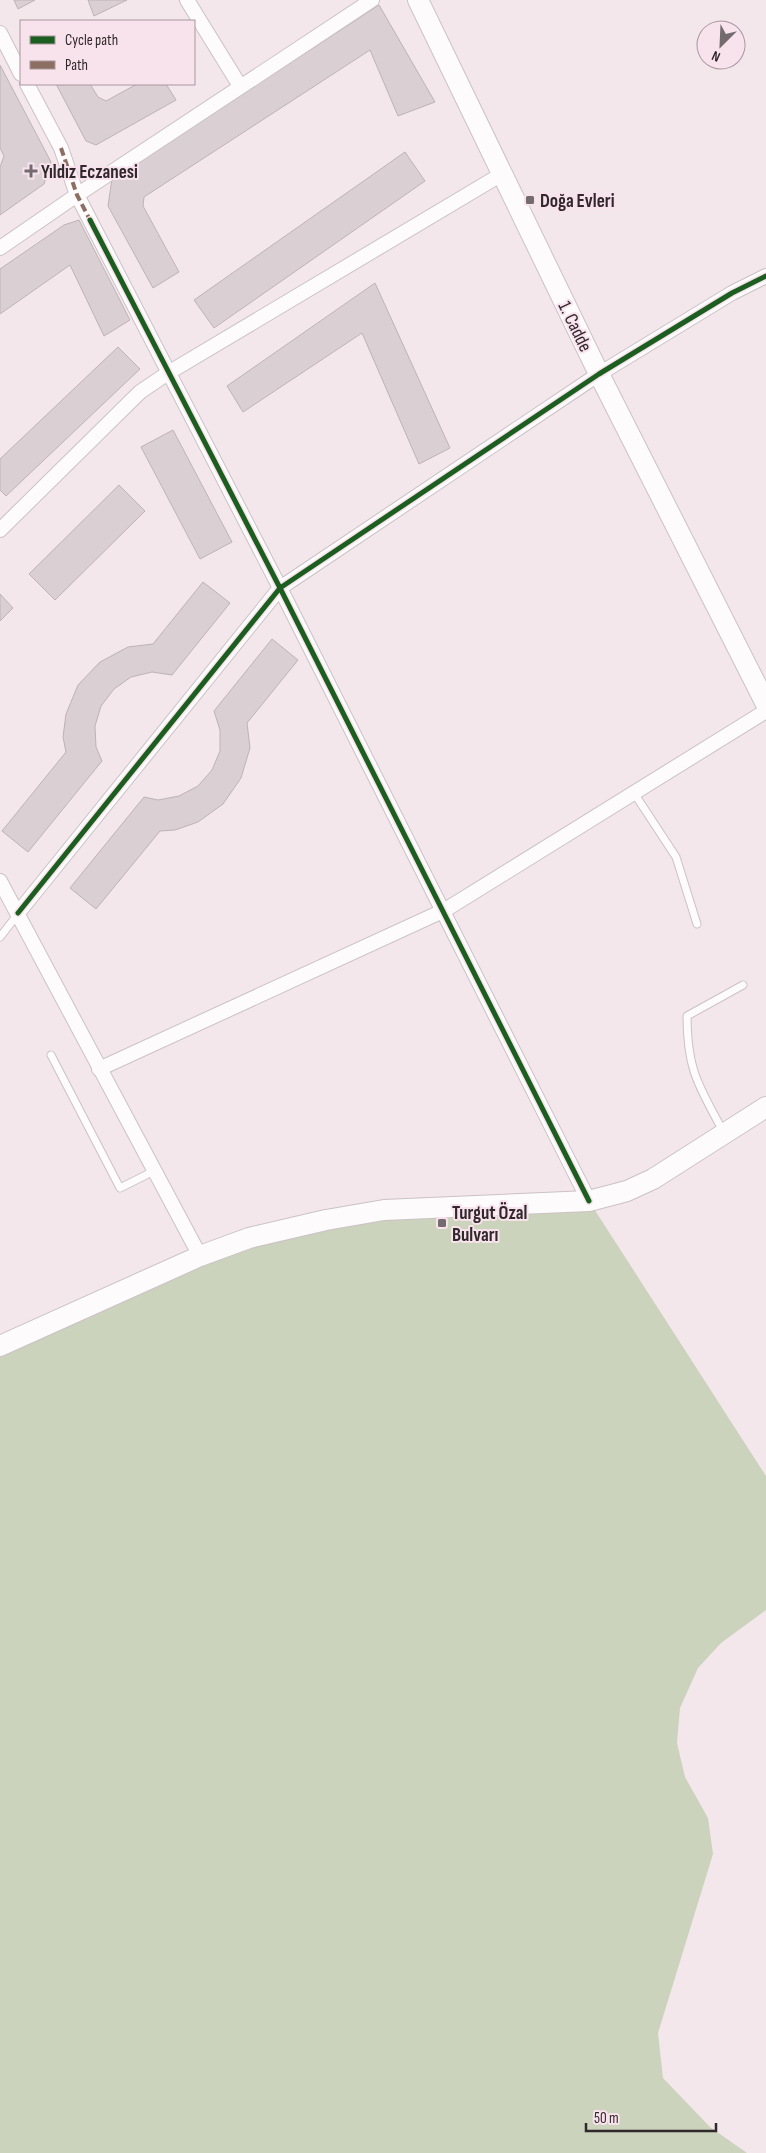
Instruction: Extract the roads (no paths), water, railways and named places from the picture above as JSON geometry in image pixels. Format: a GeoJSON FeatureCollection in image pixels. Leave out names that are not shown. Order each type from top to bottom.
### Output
{"type":"FeatureCollection","features":[{"type":"Feature","properties":{"kind":"street"},"geometry":{"type":"LineString","coordinates":[[187,0],[240,86]]}},
{"type":"Feature","properties":{"kind":"street"},"geometry":{"type":"LineString","coordinates":[[0,248],[240,86],[372,0]]}},
{"type":"Feature","properties":{"kind":"street","name":"1. Cadde"},"geometry":{"type":"LineString","coordinates":[[418,0],[599,374],[766,704]]}},
{"type":"Feature","properties":{"kind":"street"},"geometry":{"type":"LineString","coordinates":[[0,33],[20,72]]}},
{"type":"Feature","properties":{"kind":"street"},"geometry":{"type":"LineString","coordinates":[[28,85],[61,148],[77,195],[445,910],[589,1201]]}},
{"type":"Feature","properties":{"kind":"street"},"geometry":{"type":"LineString","coordinates":[[0,530],[140,392],[168,373],[502,174]]}},
{"type":"Feature","properties":{"kind":"street"},"geometry":{"type":"LineString","coordinates":[[18,914],[280,588],[599,374],[732,293],[766,276]]}},
{"type":"Feature","properties":{"kind":"street"},"geometry":{"type":"LineString","coordinates":[[99,1069],[445,910],[766,711]]}},
{"type":"Feature","properties":{"kind":"street"},"geometry":{"type":"LineString","coordinates":[[0,881],[200,1256]]}},
{"type":"Feature","properties":{"kind":"street"},"geometry":{"type":"LineString","coordinates":[[0,1346],[200,1256],[249,1238],[326,1220],[384,1210],[589,1201],[627,1191],[653,1179],[766,1107]]}},
{"type":"Feature","properties":{"kind":"lane"},"geometry":{"type":"LineString","coordinates":[[634,793],[676,857],[697,924]]}},
{"type":"Feature","properties":{"kind":"lane"},"geometry":{"type":"LineString","coordinates":[[0,937],[18,914]]}},
{"type":"Feature","properties":{"kind":"lane"},"geometry":{"type":"LineString","coordinates":[[724,1133],[691,1068],[687,1044],[687,1016],[743,985]]}},
{"type":"Feature","properties":{"kind":"lane"},"geometry":{"type":"LineString","coordinates":[[50,1055],[120,1188],[154,1171]]}},
{"type":"Feature","properties":{"kind":"place","name":"Yıldız Eczanesi"},"geometry":{"type":"Point","coordinates":[31,171]}},
{"type":"Feature","properties":{"kind":"place","name":"Doğa Evleri"},"geometry":{"type":"Point","coordinates":[530,200]}},
{"type":"Feature","properties":{"kind":"place","name":"Turgut Özal Bulvarı"},"geometry":{"type":"Point","coordinates":[442,1223]}}]}
